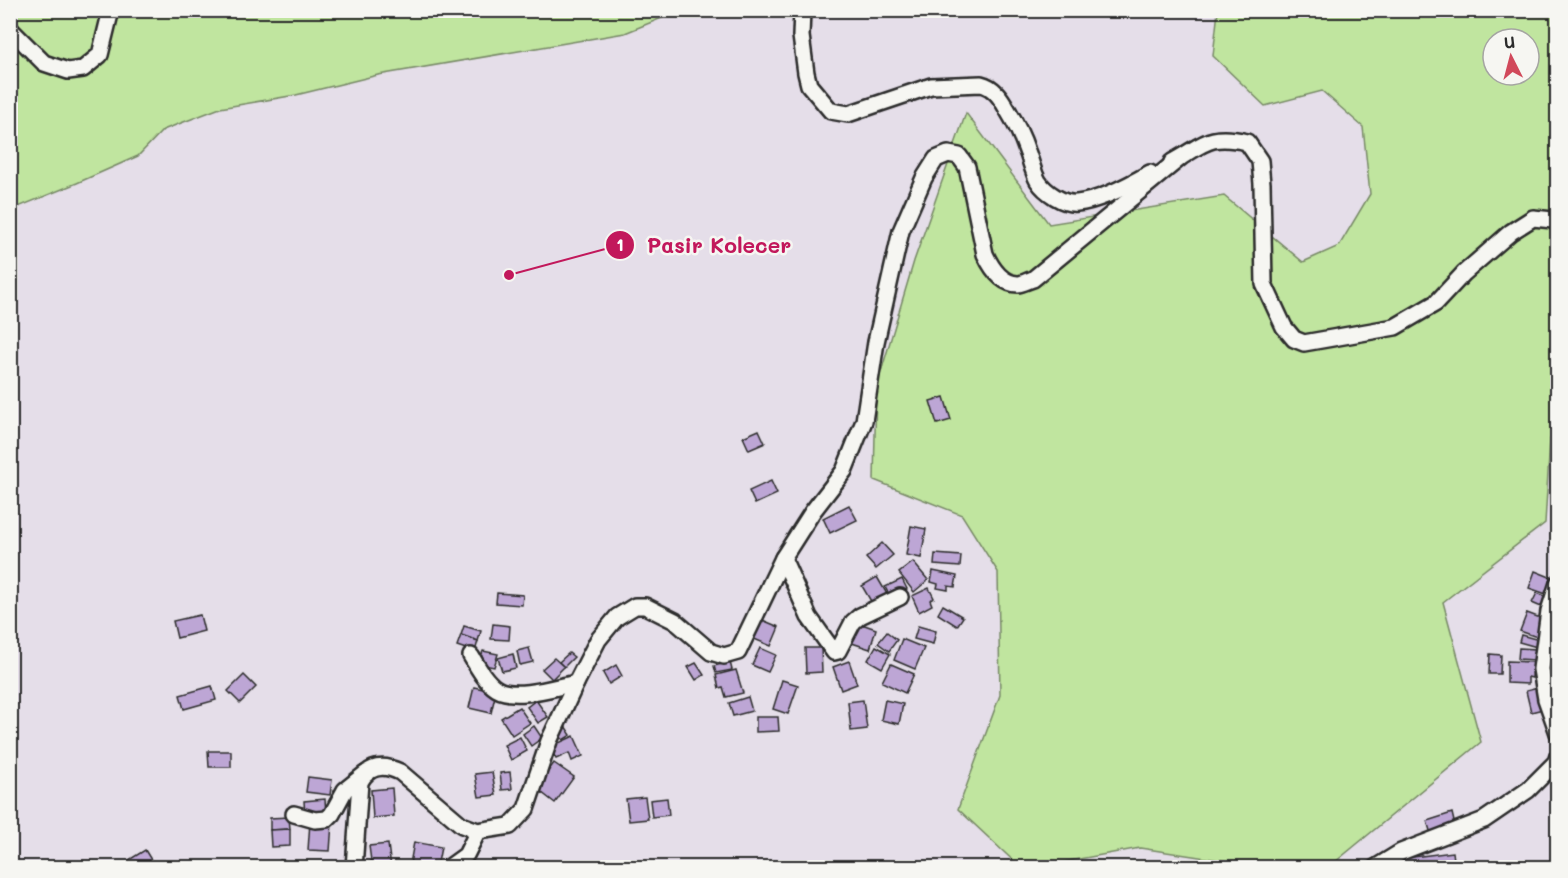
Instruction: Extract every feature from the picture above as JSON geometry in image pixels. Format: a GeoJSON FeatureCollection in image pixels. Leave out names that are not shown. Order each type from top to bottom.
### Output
{"type":"FeatureCollection","features":[{"type":"Feature","properties":{"kind":"street"},"geometry":{"type":"LineString","coordinates":[[10,29],[44,63],[68,71],[83,69],[100,55],[111,10]]}},
{"type":"Feature","properties":{"kind":"street"},"geometry":{"type":"LineString","coordinates":[[802,10],[802,59],[809,85],[831,111],[848,114],[931,86],[981,84],[988,86],[999,96],[1019,130],[1039,182],[1047,192],[1076,204],[1122,187],[1180,158],[1211,139],[1230,138],[1247,142],[1260,161],[1264,284],[1284,327],[1294,339],[1304,343],[1395,327],[1436,303],[1464,273],[1511,232],[1533,218],[1553,220],[1557,224]]}},
{"type":"Feature","properties":{"kind":"street"},"geometry":{"type":"LineString","coordinates":[[294,814],[315,820],[327,819],[345,790],[370,770],[390,767],[400,772],[462,825],[478,831],[510,826],[526,809],[549,741],[576,683],[598,640],[617,616],[635,606],[645,606],[675,621],[711,652],[724,656],[738,652],[783,558],[813,511],[844,471],[864,421],[876,342],[901,231],[924,178],[936,159],[948,154],[959,156],[967,167],[988,261],[1005,280],[1018,284],[1033,279],[1180,158]]}},
{"type":"Feature","properties":{"kind":"street"},"geometry":{"type":"LineString","coordinates":[[783,558],[809,617],[834,652],[838,651],[853,622],[860,616],[900,597]]}},
{"type":"Feature","properties":{"kind":"street"},"geometry":{"type":"LineString","coordinates":[[1557,583],[1549,611],[1541,669],[1546,699],[1557,733]]}},
{"type":"Feature","properties":{"kind":"street"},"geometry":{"type":"LineString","coordinates":[[471,656],[484,676],[497,689],[512,695],[576,683]]}},
{"type":"Feature","properties":{"kind":"street"},"geometry":{"type":"LineString","coordinates":[[1380,866],[1401,852],[1484,820],[1499,811],[1528,790],[1556,762],[1557,756]]}},
{"type":"Feature","properties":{"kind":"street"},"geometry":{"type":"LineString","coordinates":[[354,867],[360,782],[370,770]]}},
{"type":"Feature","properties":{"kind":"street"},"geometry":{"type":"LineString","coordinates":[[448,867],[466,855],[478,831]]}},
{"type":"Feature","properties":{"kind":"green space"},"geometry":{"type":"Polygon","coordinates":[[[11,11],[679,11],[625,33],[378,75],[296,95],[220,108],[163,130],[138,156],[11,210],[11,11]]]}},
{"type":"Feature","properties":{"kind":"green space"},"geometry":{"type":"Polygon","coordinates":[[[1218,11],[1557,11],[1558,429],[1550,439],[1545,523],[1443,602],[1481,742],[1329,867],[1259,866],[1140,848],[1035,867],[1020,867],[958,809],[1000,695],[998,572],[962,515],[874,480],[876,389],[914,261],[966,113],[1049,224],[1224,196],[1303,262],[1339,246],[1370,194],[1363,127],[1322,91],[1265,106],[1213,56],[1218,11]]]}},
{"type":"Feature","properties":{"kind":"building"},"geometry":{"type":"Polygon","coordinates":[[[944,397],[951,420],[937,424],[930,401],[944,397]]]}},
{"type":"Feature","properties":{"kind":"building"},"geometry":{"type":"Polygon","coordinates":[[[759,430],[765,443],[749,450],[743,437],[759,430]]]}},
{"type":"Feature","properties":{"kind":"building"},"geometry":{"type":"Polygon","coordinates":[[[771,481],[777,494],[755,504],[749,491],[771,481]]]}},
{"type":"Feature","properties":{"kind":"building"},"geometry":{"type":"Polygon","coordinates":[[[849,505],[857,520],[830,533],[823,518],[849,505]]]}},
{"type":"Feature","properties":{"kind":"building"},"geometry":{"type":"Polygon","coordinates":[[[911,526],[926,529],[921,558],[906,555],[911,526]]]}},
{"type":"Feature","properties":{"kind":"building"},"geometry":{"type":"Polygon","coordinates":[[[882,543],[893,555],[876,569],[866,558],[882,543]]]}},
{"type":"Feature","properties":{"kind":"building"},"geometry":{"type":"Polygon","coordinates":[[[935,554],[961,556],[960,567],[934,565],[935,554]]]}},
{"type":"Feature","properties":{"kind":"building"},"geometry":{"type":"Polygon","coordinates":[[[913,562],[928,580],[914,592],[899,573],[913,562]]]}},
{"type":"Feature","properties":{"kind":"building"},"geometry":{"type":"Polygon","coordinates":[[[933,571],[957,576],[955,587],[948,586],[948,590],[937,588],[938,584],[931,582],[933,571]]]}},
{"type":"Feature","properties":{"kind":"building"},"geometry":{"type":"Polygon","coordinates":[[[1535,571],[1555,579],[1549,595],[1529,588],[1535,571]]]}},
{"type":"Feature","properties":{"kind":"building"},"geometry":{"type":"Polygon","coordinates":[[[877,577],[887,594],[872,603],[862,586],[877,577]]]}},
{"type":"Feature","properties":{"kind":"building"},"geometry":{"type":"Polygon","coordinates":[[[902,579],[907,589],[891,598],[885,587],[902,579]]]}},
{"type":"Feature","properties":{"kind":"building"},"geometry":{"type":"Polygon","coordinates":[[[929,588],[934,598],[930,600],[932,605],[919,612],[912,596],[929,588]]]}},
{"type":"Feature","properties":{"kind":"building"},"geometry":{"type":"Polygon","coordinates":[[[497,593],[523,595],[522,605],[496,603],[497,593]]]}},
{"type":"Feature","properties":{"kind":"building"},"geometry":{"type":"Polygon","coordinates":[[[1537,593],[1550,598],[1546,609],[1532,603],[1537,593]]]}},
{"type":"Feature","properties":{"kind":"building"},"geometry":{"type":"Polygon","coordinates":[[[943,605],[963,617],[957,626],[938,614],[943,605]]]}},
{"type":"Feature","properties":{"kind":"building"},"geometry":{"type":"Polygon","coordinates":[[[1527,613],[1543,619],[1537,637],[1520,631],[1527,613]]]}},
{"type":"Feature","properties":{"kind":"building"},"geometry":{"type":"Polygon","coordinates":[[[200,615],[204,631],[177,638],[173,621],[200,615]]]}},
{"type":"Feature","properties":{"kind":"building"},"geometry":{"type":"Polygon","coordinates":[[[760,619],[779,627],[771,646],[752,638],[760,619]]]}},
{"type":"Feature","properties":{"kind":"building"},"geometry":{"type":"Polygon","coordinates":[[[856,622],[876,629],[870,649],[852,643],[854,639],[850,638],[856,622]]]}},
{"type":"Feature","properties":{"kind":"building"},"geometry":{"type":"Polygon","coordinates":[[[493,624],[510,626],[509,640],[491,639],[493,624]]]}},
{"type":"Feature","properties":{"kind":"building"},"geometry":{"type":"Polygon","coordinates":[[[464,626],[481,631],[478,641],[461,635],[464,626]]]}},
{"type":"Feature","properties":{"kind":"building"},"geometry":{"type":"Polygon","coordinates":[[[918,626],[936,631],[933,644],[914,639],[918,626]]]}},
{"type":"Feature","properties":{"kind":"building"},"geometry":{"type":"Polygon","coordinates":[[[887,632],[897,640],[889,651],[878,643],[887,632]]]}},
{"type":"Feature","properties":{"kind":"building"},"geometry":{"type":"Polygon","coordinates":[[[461,635],[478,641],[475,652],[457,646],[461,635]]]}},
{"type":"Feature","properties":{"kind":"building"},"geometry":{"type":"Polygon","coordinates":[[[1521,635],[1539,640],[1537,647],[1519,642],[1521,635]]]}},
{"type":"Feature","properties":{"kind":"building"},"geometry":{"type":"Polygon","coordinates":[[[902,639],[924,648],[915,669],[894,660],[902,639]]]}},
{"type":"Feature","properties":{"kind":"building"},"geometry":{"type":"Polygon","coordinates":[[[876,646],[890,654],[882,668],[868,660],[876,646]]]}},
{"type":"Feature","properties":{"kind":"building"},"geometry":{"type":"Polygon","coordinates":[[[529,648],[533,662],[520,665],[517,651],[529,648]]]}},
{"type":"Feature","properties":{"kind":"building"},"geometry":{"type":"Polygon","coordinates":[[[760,648],[776,655],[768,672],[752,665],[760,648]]]}},
{"type":"Feature","properties":{"kind":"building"},"geometry":{"type":"Polygon","coordinates":[[[805,648],[821,648],[822,672],[806,673],[805,648]]]}},
{"type":"Feature","properties":{"kind":"building"},"geometry":{"type":"Polygon","coordinates":[[[1519,648],[1536,649],[1535,660],[1518,659],[1519,648]]]}},
{"type":"Feature","properties":{"kind":"building"},"geometry":{"type":"Polygon","coordinates":[[[1552,649],[1558,650],[1558,665],[1549,663],[1552,649]]]}},
{"type":"Feature","properties":{"kind":"building"},"geometry":{"type":"Polygon","coordinates":[[[483,651],[498,654],[494,667],[479,664],[483,651]]]}},
{"type":"Feature","properties":{"kind":"building"},"geometry":{"type":"Polygon","coordinates":[[[569,653],[574,657],[564,667],[559,662],[569,653]]]}},
{"type":"Feature","properties":{"kind":"building"},"geometry":{"type":"Polygon","coordinates":[[[513,654],[516,668],[502,671],[498,658],[513,654]]]}},
{"type":"Feature","properties":{"kind":"building"},"geometry":{"type":"Polygon","coordinates":[[[1490,654],[1501,655],[1500,674],[1489,674],[1490,654]]]}},
{"type":"Feature","properties":{"kind":"building"},"geometry":{"type":"Polygon","coordinates":[[[554,658],[564,667],[552,679],[542,669],[554,658]]]}},
{"type":"Feature","properties":{"kind":"building"},"geometry":{"type":"Polygon","coordinates":[[[849,661],[857,684],[841,690],[833,667],[849,661]]]}},
{"type":"Feature","properties":{"kind":"building"},"geometry":{"type":"Polygon","coordinates":[[[1507,661],[1533,662],[1532,678],[1528,677],[1528,684],[1507,683],[1507,661]]]}},
{"type":"Feature","properties":{"kind":"building"},"geometry":{"type":"Polygon","coordinates":[[[730,662],[732,670],[716,673],[714,666],[730,662]]]}},
{"type":"Feature","properties":{"kind":"building"},"geometry":{"type":"Polygon","coordinates":[[[696,663],[704,675],[696,680],[688,667],[696,663]]]}},
{"type":"Feature","properties":{"kind":"building"},"geometry":{"type":"Polygon","coordinates":[[[891,664],[914,674],[905,693],[882,682],[891,664]]]}},
{"type":"Feature","properties":{"kind":"building"},"geometry":{"type":"Polygon","coordinates":[[[616,665],[622,676],[609,684],[603,673],[616,665]]]}},
{"type":"Feature","properties":{"kind":"building"},"geometry":{"type":"Polygon","coordinates":[[[1547,665],[1558,669],[1558,684],[1554,682],[1556,678],[1543,673],[1547,665]]]}},
{"type":"Feature","properties":{"kind":"building"},"geometry":{"type":"Polygon","coordinates":[[[736,670],[743,693],[726,697],[723,687],[719,688],[716,675],[736,670]]]}},
{"type":"Feature","properties":{"kind":"building"},"geometry":{"type":"Polygon","coordinates":[[[244,675],[256,687],[240,703],[228,691],[244,675]]]}},
{"type":"Feature","properties":{"kind":"building"},"geometry":{"type":"Polygon","coordinates":[[[782,680],[798,685],[788,714],[773,709],[782,680]]]}},
{"type":"Feature","properties":{"kind":"building"},"geometry":{"type":"Polygon","coordinates":[[[212,686],[216,700],[184,709],[180,695],[212,686]]]}},
{"type":"Feature","properties":{"kind":"building"},"geometry":{"type":"Polygon","coordinates":[[[474,687],[496,692],[491,713],[469,708],[474,687]]]}},
{"type":"Feature","properties":{"kind":"building"},"geometry":{"type":"Polygon","coordinates":[[[1538,688],[1543,709],[1531,712],[1526,691],[1538,688]]]}},
{"type":"Feature","properties":{"kind":"building"},"geometry":{"type":"Polygon","coordinates":[[[748,697],[752,711],[733,716],[729,703],[748,697]]]}},
{"type":"Feature","properties":{"kind":"building"},"geometry":{"type":"Polygon","coordinates":[[[536,700],[548,717],[538,723],[527,707],[536,700]]]}},
{"type":"Feature","properties":{"kind":"building"},"geometry":{"type":"Polygon","coordinates":[[[863,700],[867,729],[851,731],[848,702],[863,700]]]}},
{"type":"Feature","properties":{"kind":"building"},"geometry":{"type":"Polygon","coordinates":[[[885,700],[903,704],[899,724],[881,720],[885,700]]]}},
{"type":"Feature","properties":{"kind":"building"},"geometry":{"type":"Polygon","coordinates":[[[519,707],[530,723],[512,735],[501,718],[519,707]]]}},
{"type":"Feature","properties":{"kind":"building"},"geometry":{"type":"Polygon","coordinates":[[[756,717],[778,717],[779,731],[756,732],[756,717]]]}},
{"type":"Feature","properties":{"kind":"building"},"geometry":{"type":"Polygon","coordinates":[[[534,726],[542,738],[531,746],[523,734],[534,726]]]}},
{"type":"Feature","properties":{"kind":"building"},"geometry":{"type":"Polygon","coordinates":[[[565,726],[571,735],[563,740],[557,731],[565,726]]]}},
{"type":"Feature","properties":{"kind":"building"},"geometry":{"type":"Polygon","coordinates":[[[574,736],[583,756],[572,761],[569,753],[556,759],[550,747],[574,736]]]}},
{"type":"Feature","properties":{"kind":"building"},"geometry":{"type":"Polygon","coordinates":[[[520,737],[527,751],[511,760],[504,745],[520,737]]]}},
{"type":"Feature","properties":{"kind":"building"},"geometry":{"type":"Polygon","coordinates":[[[208,751],[231,751],[231,767],[209,767],[208,751]]]}},
{"type":"Feature","properties":{"kind":"building"},"geometry":{"type":"Polygon","coordinates":[[[554,763],[574,777],[555,803],[536,788],[554,763]]]}},
{"type":"Feature","properties":{"kind":"building"},"geometry":{"type":"Polygon","coordinates":[[[492,772],[496,795],[479,797],[475,774],[492,772]]]}},
{"type":"Feature","properties":{"kind":"building"},"geometry":{"type":"Polygon","coordinates":[[[510,772],[512,789],[502,790],[500,773],[510,772]]]}},
{"type":"Feature","properties":{"kind":"building"},"geometry":{"type":"Polygon","coordinates":[[[308,777],[332,780],[330,795],[306,792],[308,777]]]}},
{"type":"Feature","properties":{"kind":"building"},"geometry":{"type":"Polygon","coordinates":[[[392,788],[394,816],[373,818],[371,790],[392,788]]]}},
{"type":"Feature","properties":{"kind":"building"},"geometry":{"type":"Polygon","coordinates":[[[645,797],[648,819],[629,821],[626,799],[645,797]]]}},
{"type":"Feature","properties":{"kind":"building"},"geometry":{"type":"Polygon","coordinates":[[[667,798],[669,815],[652,817],[650,800],[667,798]]]}},
{"type":"Feature","properties":{"kind":"building"},"geometry":{"type":"Polygon","coordinates":[[[325,799],[326,814],[305,816],[304,801],[325,799]]]}},
{"type":"Feature","properties":{"kind":"building"},"geometry":{"type":"Polygon","coordinates":[[[1452,813],[1455,826],[1431,834],[1427,821],[1452,813]]]}},
{"type":"Feature","properties":{"kind":"building"},"geometry":{"type":"Polygon","coordinates":[[[289,817],[290,829],[270,830],[270,818],[289,817]]]}},
{"type":"Feature","properties":{"kind":"building"},"geometry":{"type":"Polygon","coordinates":[[[310,822],[332,823],[330,851],[308,850],[310,822]]]}},
{"type":"Feature","properties":{"kind":"building"},"geometry":{"type":"Polygon","coordinates":[[[290,829],[290,846],[271,847],[270,830],[290,829]]]}},
{"type":"Feature","properties":{"kind":"building"},"geometry":{"type":"Polygon","coordinates":[[[414,842],[441,847],[437,868],[410,864],[414,842]]]}},
{"type":"Feature","properties":{"kind":"building"},"geometry":{"type":"Polygon","coordinates":[[[388,844],[391,868],[372,868],[369,846],[388,844]]]}},
{"type":"Feature","properties":{"kind":"building"},"geometry":{"type":"Polygon","coordinates":[[[145,850],[156,868],[134,868],[129,860],[145,850]]]}},
{"type":"Feature","properties":{"kind":"building"},"geometry":{"type":"Polygon","coordinates":[[[1453,852],[1455,868],[1398,868],[1397,859],[1453,852]]]}},
{"type":"Feature","properties":{"kind":"building"},"geometry":{"type":"Polygon","coordinates":[[[280,860],[295,862],[294,868],[279,868],[280,860]]]}},
{"type":"Feature","properties":{"kind":"building"},"geometry":{"type":"Polygon","coordinates":[[[188,864],[222,868],[187,868],[188,864]]]}},
{"type":"Feature","properties":{"kind":"place","name":"Pasir Kolecer"},"geometry":{"type":"Point","coordinates":[509,275]}}]}
